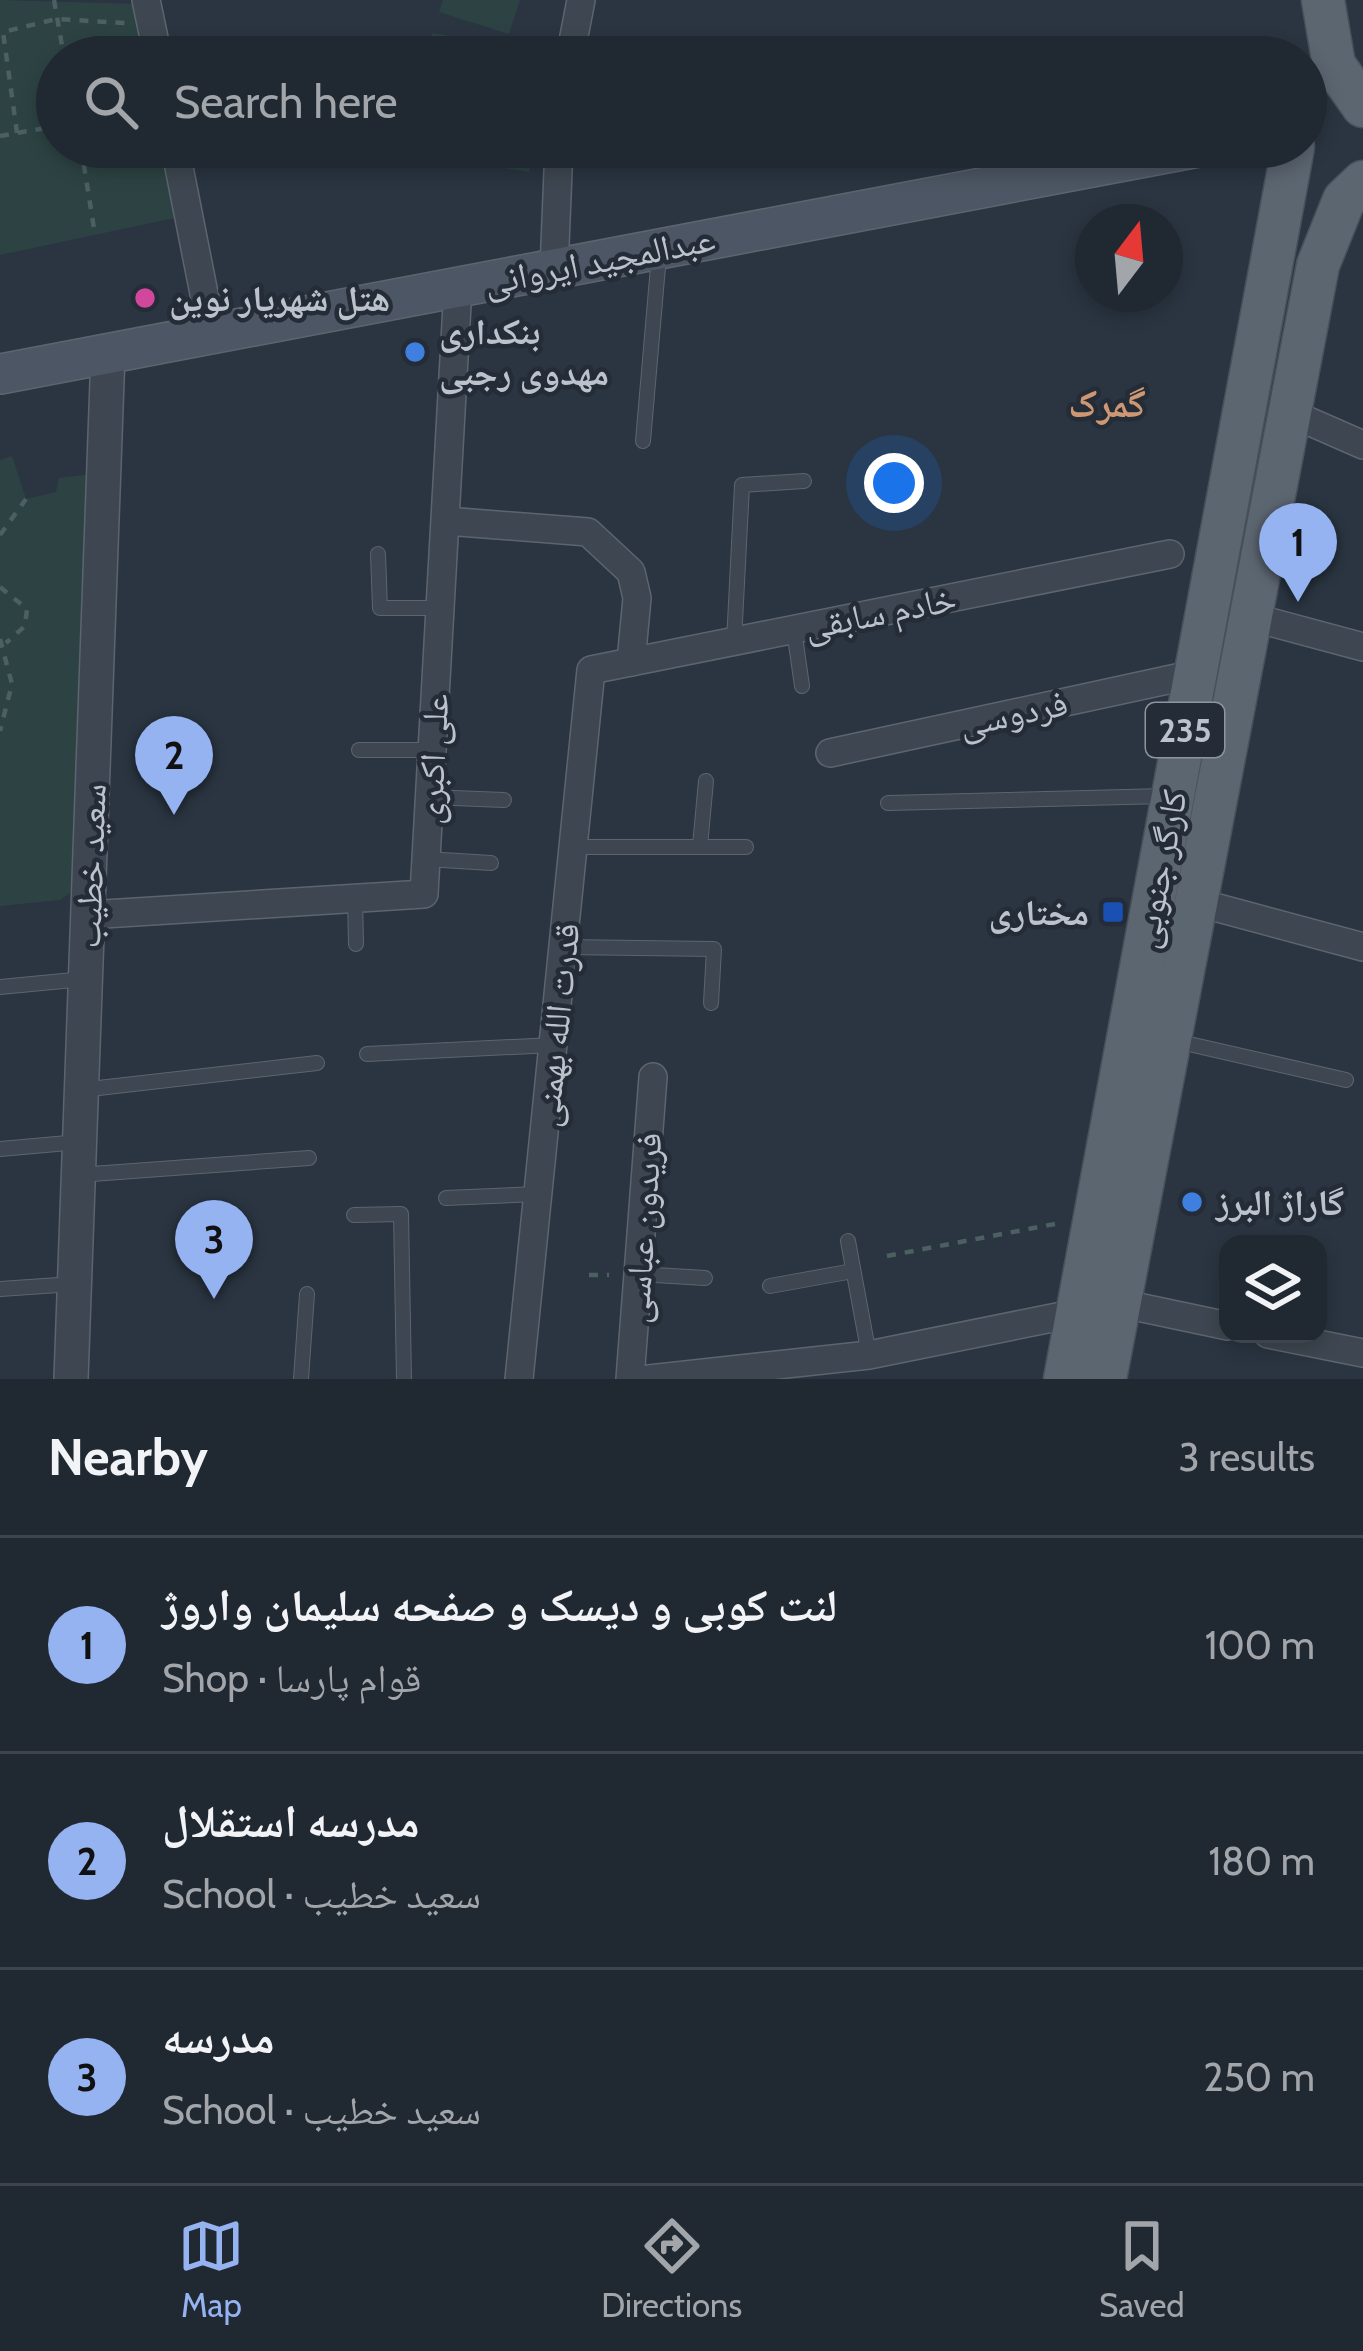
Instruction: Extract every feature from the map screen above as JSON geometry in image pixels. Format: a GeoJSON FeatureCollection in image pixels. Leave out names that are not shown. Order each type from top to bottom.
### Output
{"type":"FeatureCollection","features":[{"type":"Feature","properties":{"kind":"main road"},"geometry":{"type":"LineString","coordinates":[[1314,36],[1321,0]]}},
{"type":"Feature","properties":{"kind":"main road"},"geometry":{"type":"LineString","coordinates":[[1321,0],[1334,65],[1363,106]]}},
{"type":"Feature","properties":{"kind":"main road","name":"عبدالمجید ایروانی"},"geometry":{"type":"LineString","coordinates":[[0,374],[1087,168]]}},
{"type":"Feature","properties":{"kind":"main road","name":"کارگر جنوبی"},"geometry":{"type":"LineString","coordinates":[[1065,1379],[1289,168]]}},
{"type":"Feature","properties":{"kind":"main road","name":"کارگر جنوبی"},"geometry":{"type":"LineString","coordinates":[[1106,1379],[1318,265],[1344,200],[1363,182]]}},
{"type":"Feature","properties":{"kind":"main road"},"geometry":{"type":"LineString","coordinates":[[1077,1313],[1119,1304]]}},
{"type":"Feature","properties":{"kind":"street"},"geometry":{"type":"LineString","coordinates":[[574,36],[580,0]]}},
{"type":"Feature","properties":{"kind":"street"},"geometry":{"type":"LineString","coordinates":[[179,168],[212,334]]}},
{"type":"Feature","properties":{"kind":"street"},"geometry":{"type":"LineString","coordinates":[[554,269],[559,168]]}},
{"type":"Feature","properties":{"kind":"street","name":"علی اکبری"},"geometry":{"type":"LineString","coordinates":[[88,915],[424,894],[458,287]]}},
{"type":"Feature","properties":{"kind":"street","name":"سعید خطیب"},"geometry":{"type":"LineString","coordinates":[[71,1379],[108,353]]}},
{"type":"Feature","properties":{"kind":"street"},"geometry":{"type":"LineString","coordinates":[[1290,413],[1363,445]]}},
{"type":"Feature","properties":{"kind":"street"},"geometry":{"type":"LineString","coordinates":[[446,521],[588,532],[631,572],[637,598],[631,662]]}},
{"type":"Feature","properties":{"kind":"street","name":"خادم سابقی"},"geometry":{"type":"LineString","coordinates":[[590,670],[1170,554]]}},
{"type":"Feature","properties":{"kind":"street"},"geometry":{"type":"LineString","coordinates":[[1250,617],[1363,646]]}},
{"type":"Feature","properties":{"kind":"street","name":"قدرت الله بهمنی"},"geometry":{"type":"LineString","coordinates":[[519,1379],[590,670]]}},
{"type":"Feature","properties":{"kind":"street","name":"فردوسی"},"geometry":{"type":"LineString","coordinates":[[830,753],[1196,674]]}},
{"type":"Feature","properties":{"kind":"street"},"geometry":{"type":"LineString","coordinates":[[1196,902],[1363,947]]}},
{"type":"Feature","properties":{"kind":"street","name":"فریدون عباسی"},"geometry":{"type":"LineString","coordinates":[[630,1379],[653,1077]]}},
{"type":"Feature","properties":{"kind":"street"},"geometry":{"type":"LineString","coordinates":[[1119,1304],[1219,1324]]}},
{"type":"Feature","properties":{"kind":"street"},"geometry":{"type":"LineString","coordinates":[[649,1379],[807,1370],[1077,1313]]}},
{"type":"Feature","properties":{"kind":"street"},"geometry":{"type":"LineString","coordinates":[[1313,1343],[1363,1353]]}},
{"type":"Feature","properties":{"kind":"lane"},"geometry":{"type":"LineString","coordinates":[[643,441],[660,249]]}},
{"type":"Feature","properties":{"kind":"lane"},"geometry":{"type":"LineString","coordinates":[[734,642],[742,485],[805,481]]}},
{"type":"Feature","properties":{"kind":"lane"},"geometry":{"type":"LineString","coordinates":[[378,554],[380,608],[440,608]]}},
{"type":"Feature","properties":{"kind":"lane"},"geometry":{"type":"LineString","coordinates":[[794,630],[802,686]]}},
{"type":"Feature","properties":{"kind":"lane"},"geometry":{"type":"LineString","coordinates":[[359,750],[432,749]]}},
{"type":"Feature","properties":{"kind":"lane"},"geometry":{"type":"LineString","coordinates":[[700,846],[706,781]]}},
{"type":"Feature","properties":{"kind":"lane"},"geometry":{"type":"LineString","coordinates":[[888,803],[1173,796]]}},
{"type":"Feature","properties":{"kind":"lane"},"geometry":{"type":"LineString","coordinates":[[430,797],[504,800]]}},
{"type":"Feature","properties":{"kind":"lane"},"geometry":{"type":"LineString","coordinates":[[573,847],[746,847]]}},
{"type":"Feature","properties":{"kind":"lane"},"geometry":{"type":"LineString","coordinates":[[426,859],[490,863]]}},
{"type":"Feature","properties":{"kind":"lane"},"geometry":{"type":"LineString","coordinates":[[355,898],[356,944]]}},
{"type":"Feature","properties":{"kind":"lane"},"geometry":{"type":"LineString","coordinates":[[563,947],[714,949],[711,1003]]}},
{"type":"Feature","properties":{"kind":"lane"},"geometry":{"type":"LineString","coordinates":[[0,987],[86,979]]}},
{"type":"Feature","properties":{"kind":"lane"},"geometry":{"type":"LineString","coordinates":[[1170,1039],[1346,1080]]}},
{"type":"Feature","properties":{"kind":"lane"},"geometry":{"type":"LineString","coordinates":[[367,1054],[554,1045]]}},
{"type":"Feature","properties":{"kind":"lane"},"geometry":{"type":"LineString","coordinates":[[81,1090],[317,1063]]}},
{"type":"Feature","properties":{"kind":"lane"},"geometry":{"type":"LineString","coordinates":[[0,1149],[79,1159],[309,1158]]}},
{"type":"Feature","properties":{"kind":"lane"},"geometry":{"type":"LineString","coordinates":[[446,1198],[539,1193]]}},
{"type":"Feature","properties":{"kind":"lane"},"geometry":{"type":"LineString","coordinates":[[354,1215],[401,1214],[404,1379]]}},
{"type":"Feature","properties":{"kind":"lane"},"geometry":{"type":"LineString","coordinates":[[848,1241],[868,1355]]}},
{"type":"Feature","properties":{"kind":"lane"},"geometry":{"type":"LineString","coordinates":[[770,1286],[853,1271]]}},
{"type":"Feature","properties":{"kind":"lane"},"geometry":{"type":"LineString","coordinates":[[638,1274],[705,1278]]}},
{"type":"Feature","properties":{"kind":"lane"},"geometry":{"type":"LineString","coordinates":[[0,1289],[75,1283]]}},
{"type":"Feature","properties":{"kind":"lane"},"geometry":{"type":"LineString","coordinates":[[301,1379],[307,1294]]}},
{"type":"Feature","properties":{"kind":"path"},"geometry":{"type":"LineString","coordinates":[[54,0],[60,36]]}},
{"type":"Feature","properties":{"kind":"path"},"geometry":{"type":"LineString","coordinates":[[17,133],[2,32],[56,19],[144,12]]}},
{"type":"Feature","properties":{"kind":"path"},"geometry":{"type":"LineString","coordinates":[[0,136],[36,130]]}},
{"type":"Feature","properties":{"kind":"path"},"geometry":{"type":"LineString","coordinates":[[84,168],[95,235]]}},
{"type":"Feature","properties":{"kind":"path"},"geometry":{"type":"LineString","coordinates":[[0,535],[26,499]]}},
{"type":"Feature","properties":{"kind":"path"},"geometry":{"type":"LineString","coordinates":[[0,586],[27,609],[26,626],[14,640],[2,641],[12,684],[0,731]]}},
{"type":"Feature","properties":{"kind":"path"},"geometry":{"type":"LineString","coordinates":[[887,1256],[1095,1217]]}},
{"type":"Feature","properties":{"kind":"green space"},"geometry":{"type":"Polygon","coordinates":[[[0,0],[139,4],[145,36],[36,36],[36,168],[170,168],[179,217],[0,255],[0,0]]]}},
{"type":"Feature","properties":{"kind":"green space"},"geometry":{"type":"Polygon","coordinates":[[[443,0],[520,0],[509,34],[439,12],[443,0]]]}},
{"type":"Feature","properties":{"kind":"green space"},"geometry":{"type":"Polygon","coordinates":[[[12,456],[26,499],[56,492],[59,478],[94,474],[74,890],[60,900],[0,906],[0,460],[12,456]]]}},
{"type":"Feature","properties":{"kind":"place","name":"هتل شهریار نوین"},"geometry":{"type":"Point","coordinates":[145,298]}},
{"type":"Feature","properties":{"kind":"place","name":"بنکداری مهدوی رجبی"},"geometry":{"type":"Point","coordinates":[415,352]}},
{"type":"Feature","properties":{"kind":"place","name":"لنت کوبی و دیسک و صفحه سلیمان واروژ"},"geometry":{"type":"Point","coordinates":[1298,602]}},
{"type":"Feature","properties":{"kind":"place","name":"مدرسه استقلال"},"geometry":{"type":"Point","coordinates":[174,815]}},
{"type":"Feature","properties":{"kind":"place","name":"مختاری"},"geometry":{"type":"Point","coordinates":[1113,912]}},
{"type":"Feature","properties":{"kind":"place","name":"گاراژ البرز"},"geometry":{"type":"Point","coordinates":[1192,1202]}},
{"type":"Feature","properties":{"kind":"place","name":"مدرسه"},"geometry":{"type":"Point","coordinates":[214,1299]}},
{"type":"Feature","properties":{"kind":"district","name":"گمرک"},"geometry":{"type":"Point","coordinates":[1107,403]}}]}
